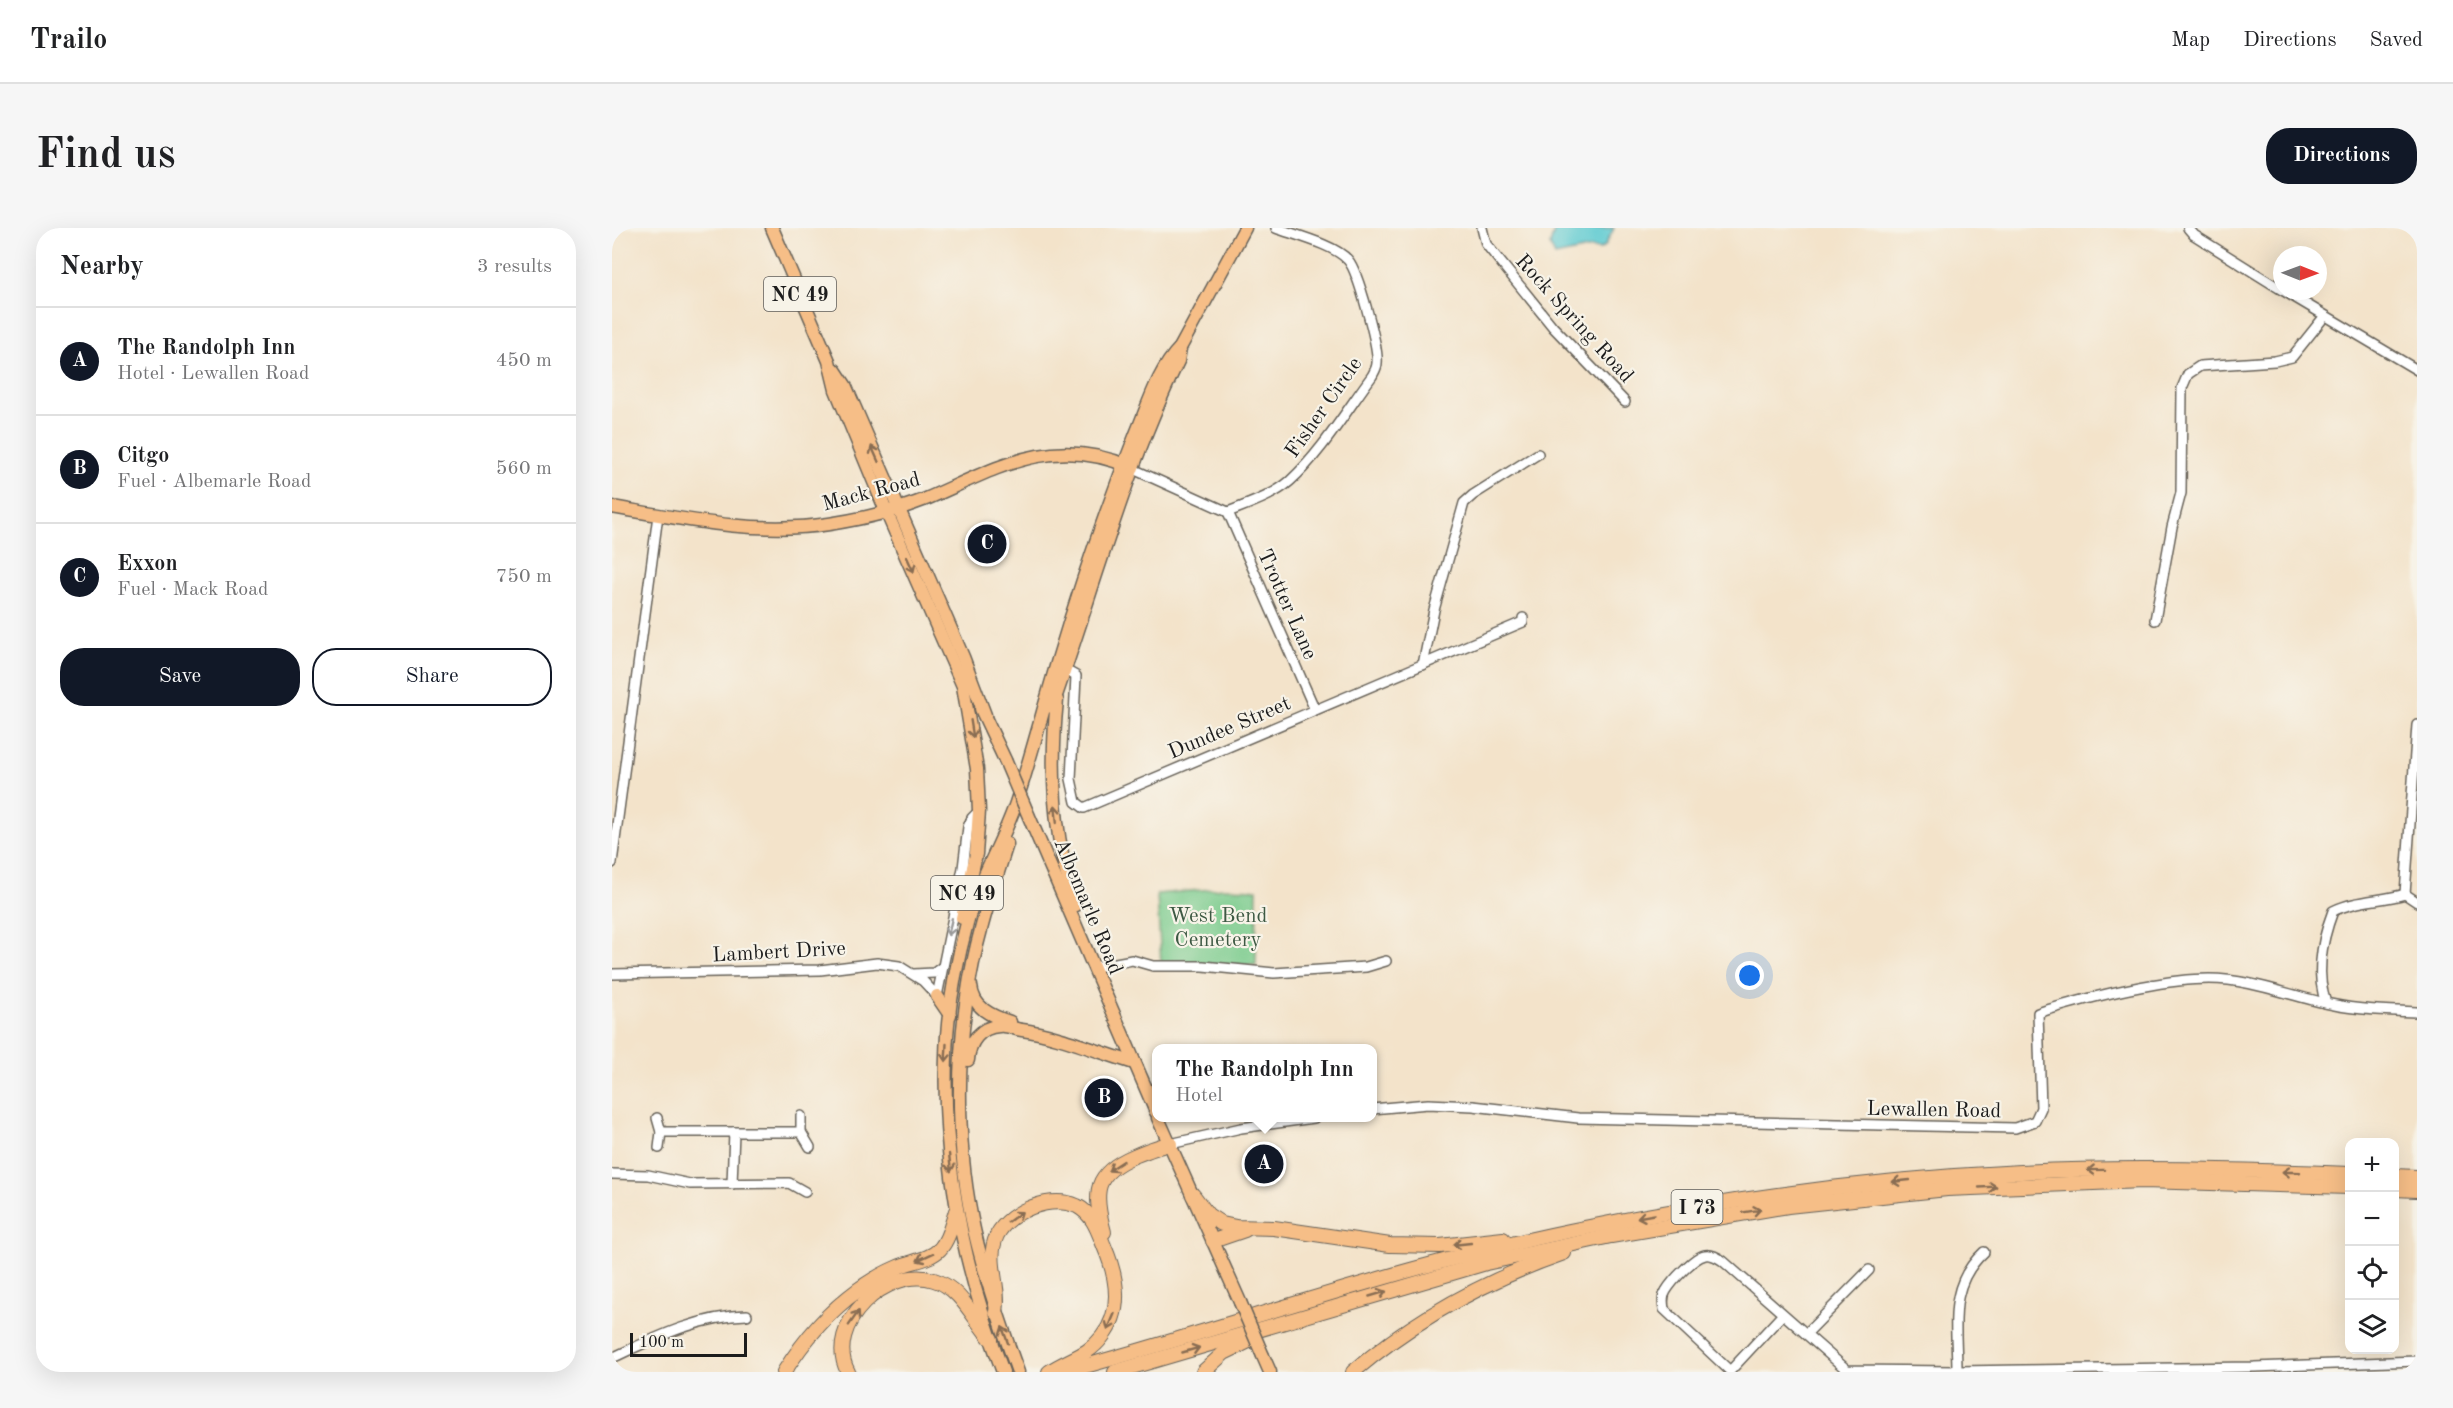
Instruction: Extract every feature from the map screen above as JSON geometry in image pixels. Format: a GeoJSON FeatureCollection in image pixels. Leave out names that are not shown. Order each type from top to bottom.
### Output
{"type":"FeatureCollection","features":[{"type":"Feature","properties":{"kind":"highway"},"geometry":{"type":"LineString","coordinates":[[1050,1372],[1090,1350],[1109,1327],[1117,1300],[1114,1275],[1097,1202],[1101,1180],[1108,1170],[1118,1163],[1158,1146],[1170,1144]]}},
{"type":"Feature","properties":{"kind":"highway","name":"I 73"},"geometry":{"type":"LineString","coordinates":[[1064,1372],[1507,1245],[1582,1228],[1724,1202],[1944,1177],[2024,1172],[2223,1170],[2345,1174]]}},
{"type":"Feature","properties":{"kind":"highway"},"geometry":{"type":"LineString","coordinates":[[2399,1176],[2417,1177]]}},
{"type":"Feature","properties":{"kind":"highway","name":"I 73"},"geometry":{"type":"LineString","coordinates":[[1115,1372],[1486,1263],[1611,1236],[1788,1206],[1947,1189],[2143,1181],[2345,1187]]}},
{"type":"Feature","properties":{"kind":"highway"},"geometry":{"type":"LineString","coordinates":[[2399,1189],[2417,1190]]}},
{"type":"Feature","properties":{"kind":"highway"},"geometry":{"type":"LineString","coordinates":[[1193,1195],[1208,1215],[1222,1224],[1307,1232],[1390,1245],[1440,1246],[1582,1228]]}},
{"type":"Feature","properties":{"kind":"highway"},"geometry":{"type":"LineString","coordinates":[[996,1312],[999,1298],[992,1267],[993,1248],[998,1233],[1006,1223],[1027,1209],[1056,1202],[1079,1207],[1094,1222],[1109,1255]]}},
{"type":"Feature","properties":{"kind":"highway"},"geometry":{"type":"LineString","coordinates":[[784,1372],[809,1336],[852,1295],[884,1274],[927,1258],[939,1249],[950,1232],[956,1211]]}},
{"type":"Feature","properties":{"kind":"highway"},"geometry":{"type":"LineString","coordinates":[[1213,1241],[1253,1227]]}},
{"type":"Feature","properties":{"kind":"highway"},"geometry":{"type":"LineString","coordinates":[[1353,1372],[1383,1346],[1456,1300],[1533,1263],[1611,1236]]}},
{"type":"Feature","properties":{"kind":"highway"},"geometry":{"type":"LineString","coordinates":[[848,1372],[844,1364],[842,1346],[845,1330],[868,1299],[902,1279],[919,1277],[934,1280],[948,1287],[962,1301],[977,1324],[991,1339]]}},
{"type":"Feature","properties":{"kind":"highway"},"geometry":{"type":"LineString","coordinates":[[1203,1372],[1230,1349],[1250,1339],[1285,1328],[1297,1318]]}},
{"type":"Feature","properties":{"kind":"main road","name":"NC 49"},"geometry":{"type":"LineString","coordinates":[[772,228],[828,361],[836,390],[892,509],[959,672],[972,725],[979,811],[976,854],[952,963],[956,975]]}},
{"type":"Feature","properties":{"kind":"main road"},"geometry":{"type":"LineString","coordinates":[[1018,1372],[996,1312],[972,1216],[964,1159],[961,1090],[963,1036],[969,980],[997,862],[1085,574],[1128,467],[1178,361],[1180,348],[1245,228]]}},
{"type":"Feature","properties":{"kind":"main road","name":"Mack Road"},"geometry":{"type":"LineString","coordinates":[[612,507],[735,526],[801,527],[831,524],[924,500],[998,466],[1039,455],[1086,455],[1128,467]]}},
{"type":"Feature","properties":{"kind":"main road"},"geometry":{"type":"LineString","coordinates":[[1001,1368],[966,1259],[956,1211],[946,1105],[946,1054],[950,1015],[967,923],[997,862],[1059,689],[1128,467]]}},
{"type":"Feature","properties":{"kind":"main road","name":"Albemarle Road"},"geometry":{"type":"LineString","coordinates":[[892,509],[963,657],[985,715],[1152,1103]]}},
{"type":"Feature","properties":{"kind":"main road","name":"Albemarle Road"},"geometry":{"type":"LineString","coordinates":[[959,672],[965,677],[985,715]]}},
{"type":"Feature","properties":{"kind":"main road"},"geometry":{"type":"LineString","coordinates":[[1059,689],[1054,756],[1057,824],[1067,881],[1078,913],[1080,933]]}},
{"type":"Feature","properties":{"kind":"main road"},"geometry":{"type":"LineString","coordinates":[[969,980],[973,998],[981,1008],[1027,1030],[1134,1063]]}},
{"type":"Feature","properties":{"kind":"main road"},"geometry":{"type":"LineString","coordinates":[[937,996],[950,1015]]}},
{"type":"Feature","properties":{"kind":"main road"},"geometry":{"type":"LineString","coordinates":[[961,1090],[966,1074],[969,1047],[980,1032],[998,1026],[1027,1030]]}},
{"type":"Feature","properties":{"kind":"main road"},"geometry":{"type":"LineString","coordinates":[[1160,1122],[1270,1372]]}},
{"type":"Feature","properties":{"kind":"street","name":"Fisher Circle"},"geometry":{"type":"LineString","coordinates":[[1228,512],[1274,492],[1289,482],[1324,441],[1377,366],[1377,354],[1362,292],[1347,258],[1331,249],[1276,228]]}},
{"type":"Feature","properties":{"kind":"street","name":"Rock Spring Road"},"geometry":{"type":"LineString","coordinates":[[1482,228],[1486,244],[1553,327],[1625,402]]}},
{"type":"Feature","properties":{"kind":"street"},"geometry":{"type":"LineString","coordinates":[[2188,228],[2194,235],[2273,285]]}},
{"type":"Feature","properties":{"kind":"street"},"geometry":{"type":"LineString","coordinates":[[2298,300],[2417,370]]}},
{"type":"Feature","properties":{"kind":"street"},"geometry":{"type":"LineString","coordinates":[[2155,620],[2172,527],[2181,493],[2182,388],[2188,374],[2200,366],[2275,361],[2292,357],[2325,317]]}},
{"type":"Feature","properties":{"kind":"street"},"geometry":{"type":"LineString","coordinates":[[1422,665],[1434,610],[1464,503],[1538,454]]}},
{"type":"Feature","properties":{"kind":"street"},"geometry":{"type":"LineString","coordinates":[[1128,467],[1228,512]]}},
{"type":"Feature","properties":{"kind":"street","name":"Trotter Lane"},"geometry":{"type":"LineString","coordinates":[[1228,512],[1315,711]]}},
{"type":"Feature","properties":{"kind":"street"},"geometry":{"type":"LineString","coordinates":[[612,863],[615,816],[657,515]]}},
{"type":"Feature","properties":{"kind":"street","name":"Dundee Street"},"geometry":{"type":"LineString","coordinates":[[1065,670],[1076,676],[1071,779],[1076,802],[1084,808],[1523,622],[1523,618]]}},
{"type":"Feature","properties":{"kind":"street"},"geometry":{"type":"LineString","coordinates":[[2405,894],[2417,725]]}},
{"type":"Feature","properties":{"kind":"street"},"geometry":{"type":"LineString","coordinates":[[937,996],[963,868],[968,827],[972,818],[979,811]]}},
{"type":"Feature","properties":{"kind":"street"},"geometry":{"type":"LineString","coordinates":[[2405,894],[2417,902]]}},
{"type":"Feature","properties":{"kind":"street"},"geometry":{"type":"LineString","coordinates":[[2326,1003],[2321,990],[2320,968],[2324,940],[2333,911],[2358,903],[2389,899],[2405,894]]}},
{"type":"Feature","properties":{"kind":"street"},"geometry":{"type":"LineString","coordinates":[[1094,967],[1132,960],[1153,966],[1203,966],[1274,972],[1352,968],[1386,961]]}},
{"type":"Feature","properties":{"kind":"street","name":"Lambert Drive"},"geometry":{"type":"LineString","coordinates":[[612,974],[820,970],[877,963],[899,966],[913,974],[937,996]]}},
{"type":"Feature","properties":{"kind":"street"},"geometry":{"type":"LineString","coordinates":[[913,974],[934,972],[942,967]]}},
{"type":"Feature","properties":{"kind":"street","name":"Lewallen Road"},"geometry":{"type":"LineString","coordinates":[[1377,1109],[1428,1104],[1473,1106],[1578,1118],[2015,1128],[2034,1120],[2041,1108],[2038,1013],[2104,994],[2186,980],[2210,979],[2242,982],[2326,1003],[2382,1011],[2417,1012]]}},
{"type":"Feature","properties":{"kind":"street"},"geometry":{"type":"LineString","coordinates":[[801,1116],[801,1132],[810,1147]]}},
{"type":"Feature","properties":{"kind":"street"},"geometry":{"type":"LineString","coordinates":[[657,1118],[661,1132],[659,1148]]}},
{"type":"Feature","properties":{"kind":"street"},"geometry":{"type":"LineString","coordinates":[[1170,1144],[1240,1128],[1284,1122]]}},
{"type":"Feature","properties":{"kind":"street"},"geometry":{"type":"LineString","coordinates":[[661,1132],[801,1132]]}},
{"type":"Feature","properties":{"kind":"street"},"geometry":{"type":"LineString","coordinates":[[732,1184],[734,1132]]}},
{"type":"Feature","properties":{"kind":"street"},"geometry":{"type":"LineString","coordinates":[[612,1174],[648,1175],[690,1184],[789,1183],[804,1192]]}},
{"type":"Feature","properties":{"kind":"street"},"geometry":{"type":"LineString","coordinates":[[1957,1371],[1958,1289],[1973,1262],[1984,1252]]}},
{"type":"Feature","properties":{"kind":"street"},"geometry":{"type":"LineString","coordinates":[[1783,1314],[1730,1371],[1665,1309],[1662,1302],[1665,1292],[1693,1260],[1704,1255],[1714,1255],[1783,1314],[1806,1334],[1847,1371],[2156,1371],[2417,1360]]}},
{"type":"Feature","properties":{"kind":"street"},"geometry":{"type":"LineString","coordinates":[[1806,1334],[1869,1270]]}},
{"type":"Feature","properties":{"kind":"street"},"geometry":{"type":"LineString","coordinates":[[612,1358],[672,1331],[720,1318],[747,1315]]}},
{"type":"Feature","properties":{"kind":"green space","name":"West Bend Cemetery"},"geometry":{"type":"Polygon","coordinates":[[[1223,888],[1257,889],[1256,965],[1161,964],[1157,894],[1223,888]]]}},
{"type":"Feature","properties":{"kind":"water"},"geometry":{"type":"Polygon","coordinates":[[[1555,228],[1614,228],[1605,246],[1600,249],[1592,248],[1555,256],[1550,245],[1555,228]]]}},
{"type":"Feature","properties":{"kind":"place","name":"Exxon"},"geometry":{"type":"Point","coordinates":[987,544]}},
{"type":"Feature","properties":{"kind":"place","name":"Citgo"},"geometry":{"type":"Point","coordinates":[1104,1098]}},
{"type":"Feature","properties":{"kind":"place","name":"The Randolph Inn"},"geometry":{"type":"Point","coordinates":[1264,1164]}}]}
